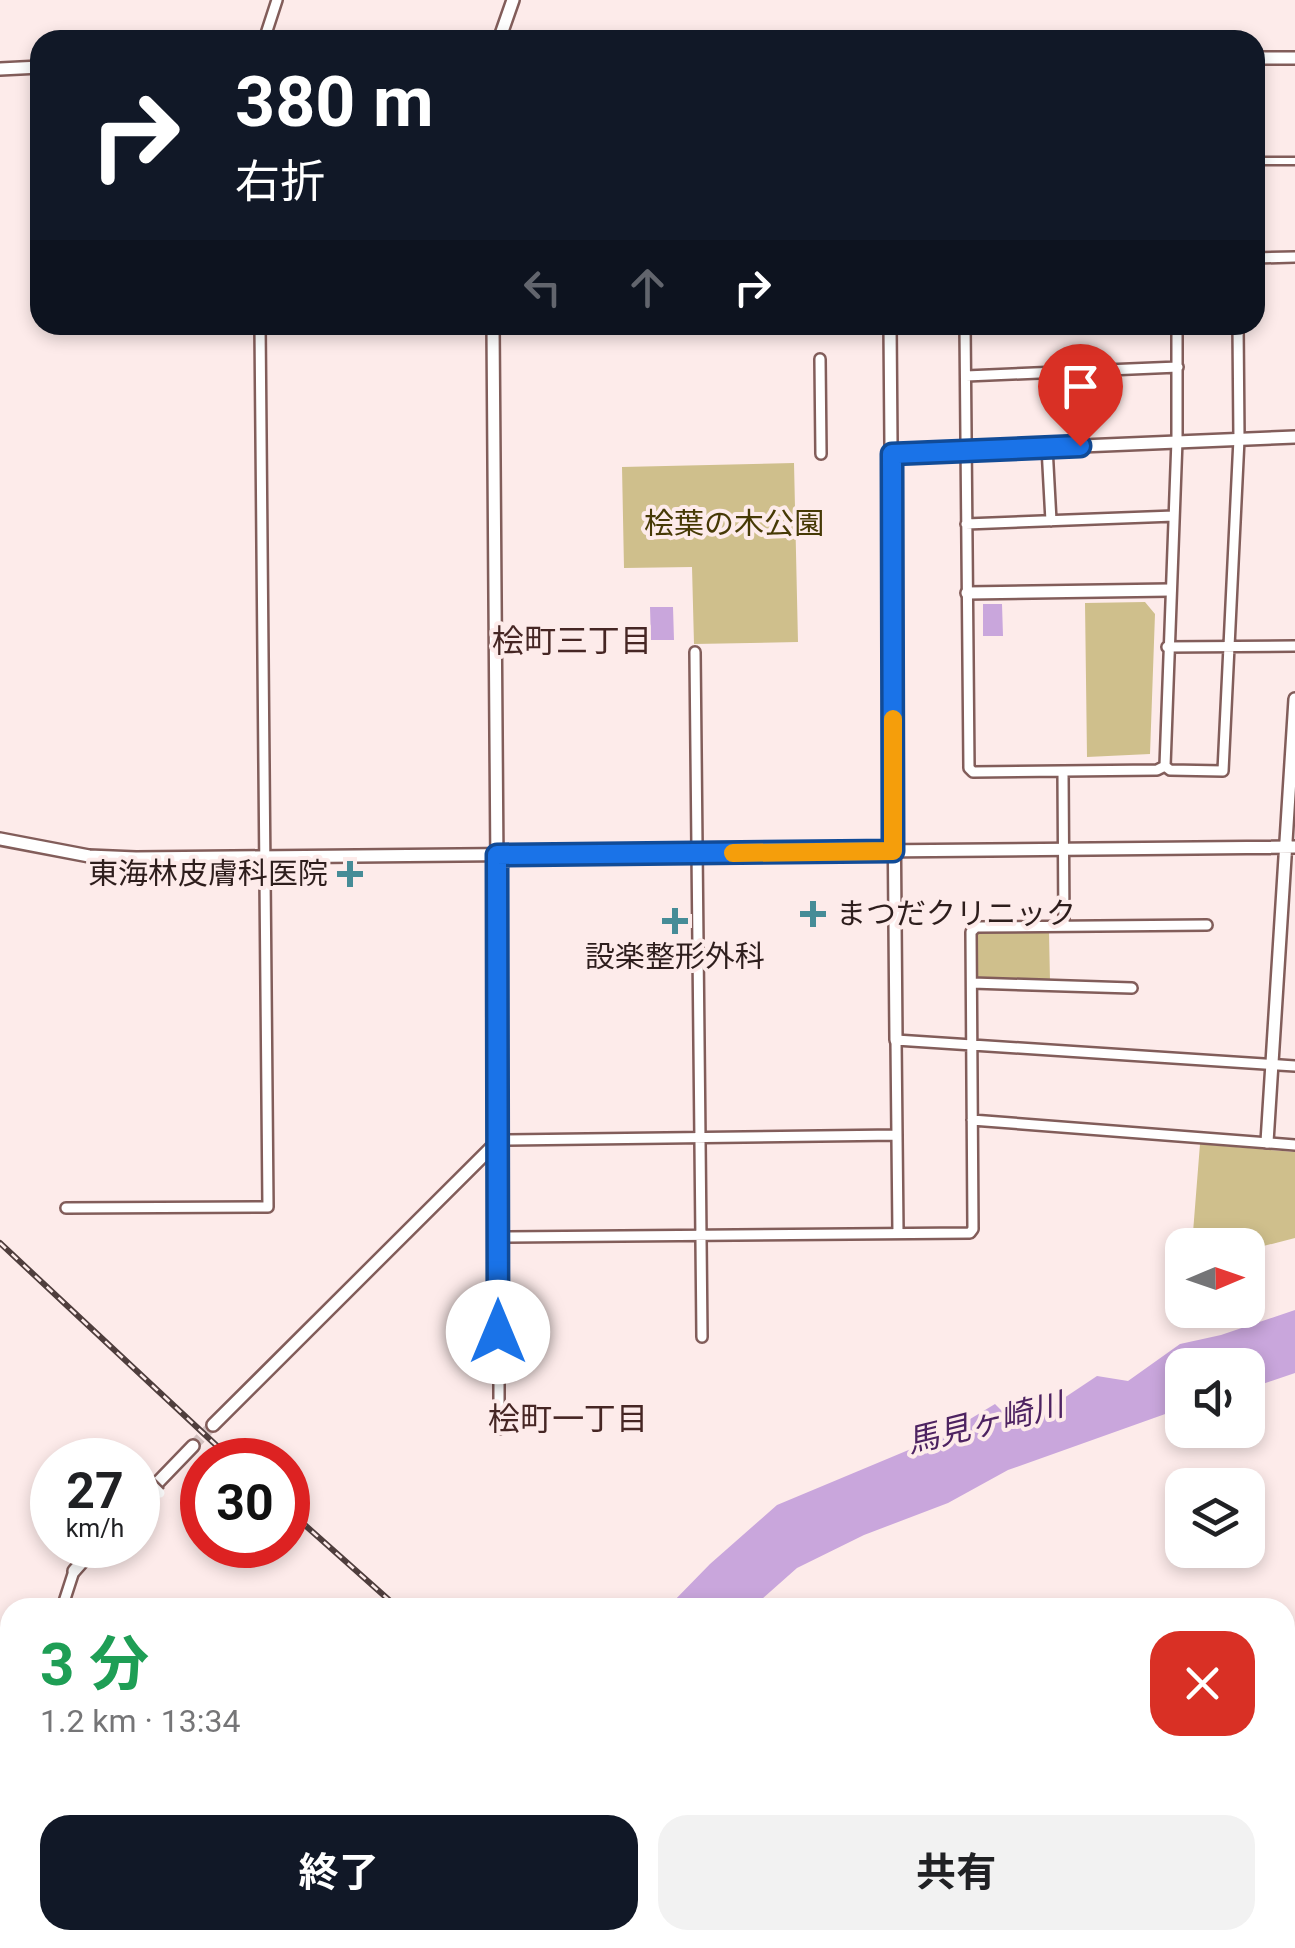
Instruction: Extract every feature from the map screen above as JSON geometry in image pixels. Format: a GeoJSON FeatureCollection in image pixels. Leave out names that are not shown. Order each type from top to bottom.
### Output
{"type":"FeatureCollection","features":[{"type":"Feature","properties":{"kind":"street"},"geometry":{"type":"LineString","coordinates":[[267,30],[277,0]]}},
{"type":"Feature","properties":{"kind":"street"},"geometry":{"type":"LineString","coordinates":[[502,30],[513,0]]}},
{"type":"Feature","properties":{"kind":"street"},"geometry":{"type":"LineString","coordinates":[[1265,58],[1295,58]]}},
{"type":"Feature","properties":{"kind":"street"},"geometry":{"type":"LineString","coordinates":[[0,69],[30,68]]}},
{"type":"Feature","properties":{"kind":"street"},"geometry":{"type":"LineString","coordinates":[[1265,161],[1295,161]]}},
{"type":"Feature","properties":{"kind":"street"},"geometry":{"type":"LineString","coordinates":[[1265,258],[1295,257]]}},
{"type":"Feature","properties":{"kind":"street"},"geometry":{"type":"LineString","coordinates":[[66,1208],[268,1207],[260,335]]}},
{"type":"Feature","properties":{"kind":"street"},"geometry":{"type":"LineString","coordinates":[[493,335],[499,1428]]}},
{"type":"Feature","properties":{"kind":"street"},"geometry":{"type":"LineString","coordinates":[[890,335],[898,1233]]}},
{"type":"Feature","properties":{"kind":"street"},"geometry":{"type":"LineString","coordinates":[[965,335],[969,768],[973,772],[1063,772],[1157,770],[1165,766]]}},
{"type":"Feature","properties":{"kind":"street"},"geometry":{"type":"LineString","coordinates":[[1165,766],[1177,335]]}},
{"type":"Feature","properties":{"kind":"street"},"geometry":{"type":"LineString","coordinates":[[1165,766],[1170,770],[1223,770],[1238,439],[1238,335]]}},
{"type":"Feature","properties":{"kind":"street"},"geometry":{"type":"LineString","coordinates":[[820,359],[821,454]]}},
{"type":"Feature","properties":{"kind":"street"},"geometry":{"type":"LineString","coordinates":[[966,376],[1178,368]]}},
{"type":"Feature","properties":{"kind":"street"},"geometry":{"type":"LineString","coordinates":[[892,454],[1295,437]]}},
{"type":"Feature","properties":{"kind":"street"},"geometry":{"type":"LineString","coordinates":[[1047,447],[1050,521]]}},
{"type":"Feature","properties":{"kind":"street"},"geometry":{"type":"LineString","coordinates":[[966,524],[1174,516]]}},
{"type":"Feature","properties":{"kind":"street"},"geometry":{"type":"LineString","coordinates":[[967,593],[1170,590]]}},
{"type":"Feature","properties":{"kind":"street"},"geometry":{"type":"LineString","coordinates":[[1168,647],[1295,646]]}},
{"type":"Feature","properties":{"kind":"street"},"geometry":{"type":"LineString","coordinates":[[695,652],[702,1336]]}},
{"type":"Feature","properties":{"kind":"street"},"geometry":{"type":"LineString","coordinates":[[1267,1142],[1290,847],[1295,698]]}},
{"type":"Feature","properties":{"kind":"street"},"geometry":{"type":"LineString","coordinates":[[1063,772],[1064,926]]}},
{"type":"Feature","properties":{"kind":"street"},"geometry":{"type":"LineString","coordinates":[[0,839],[89,856],[1290,847]]}},
{"type":"Feature","properties":{"kind":"street"},"geometry":{"type":"LineString","coordinates":[[498,1237],[970,1233],[971,932],[976,927],[1206,925]]}},
{"type":"Feature","properties":{"kind":"street"},"geometry":{"type":"LineString","coordinates":[[972,982],[1132,988]]}},
{"type":"Feature","properties":{"kind":"street"},"geometry":{"type":"LineString","coordinates":[[896,1040],[1295,1066]]}},
{"type":"Feature","properties":{"kind":"street"},"geometry":{"type":"LineString","coordinates":[[972,1120],[1295,1145]]}},
{"type":"Feature","properties":{"kind":"street"},"geometry":{"type":"LineString","coordinates":[[213,1426],[498,1140],[897,1135]]}},
{"type":"Feature","properties":{"kind":"street"},"geometry":{"type":"LineString","coordinates":[[160,1481],[180,1460]]}},
{"type":"Feature","properties":{"kind":"street"},"geometry":{"type":"LineString","coordinates":[[65,1598],[77,1568]]}},
{"type":"Feature","properties":{"kind":"green space","name":"桧葉の木公園"},"geometry":{"type":"Polygon","coordinates":[[[794,463],[798,642],[694,644],[692,567],[624,568],[622,467],[794,463]]]}},
{"type":"Feature","properties":{"kind":"green space"},"geometry":{"type":"Polygon","coordinates":[[[1145,602],[1155,614],[1150,754],[1087,757],[1085,603],[1145,602]]]}},
{"type":"Feature","properties":{"kind":"green space"},"geometry":{"type":"Polygon","coordinates":[[[977,932],[1049,932],[1050,981],[977,978],[977,932]]]}},
{"type":"Feature","properties":{"kind":"green space"},"geometry":{"type":"Polygon","coordinates":[[[1200,1144],[1295,1152],[1295,1238],[1265,1246],[1265,1228],[1193,1228],[1200,1144]]]}},
{"type":"Feature","properties":{"kind":"water"},"geometry":{"type":"Polygon","coordinates":[[[983,604],[1002,604],[1003,636],[983,636],[983,604]]]}},
{"type":"Feature","properties":{"kind":"water"},"geometry":{"type":"Polygon","coordinates":[[[650,607],[673,607],[674,640],[651,640],[650,607]]]}},
{"type":"Feature","properties":{"kind":"water"},"geometry":{"type":"Polygon","coordinates":[[[1295,1310],[1295,1373],[1265,1383],[1265,1348],[1174,1348],[1242,1328],[1265,1328],[1265,1320],[1295,1310]]]}},
{"type":"Feature","properties":{"kind":"water","name":"馬見ヶ崎川"},"geometry":{"type":"Polygon","coordinates":[[[1165,1355],[1165,1414],[1008,1470],[948,1503],[864,1535],[797,1568],[763,1598],[677,1598],[777,1505],[942,1436],[995,1404],[1009,1418],[1040,1414],[1097,1376],[1128,1381],[1165,1355]]]}},
{"type":"Feature","properties":{"kind":"tunnel"},"geometry":{"type":"LineString","coordinates":[[201,1438],[213,1425]]}},
{"type":"Feature","properties":{"kind":"railway"},"geometry":{"type":"LineString","coordinates":[[0,1243],[208,1438]]}},
{"type":"Feature","properties":{"kind":"railway"},"geometry":{"type":"LineString","coordinates":[[310,1530],[387,1598]]}},
{"type":"Feature","properties":{"kind":"slow traffic"},"geometry":{"type":"LineString","coordinates":[[733,853],[893,851],[893,719]]}},
{"type":"Feature","properties":{"kind":"place","name":"東海林皮膚科医院"},"geometry":{"type":"Point","coordinates":[350,874]}},
{"type":"Feature","properties":{"kind":"place","name":"まつだクリニック"},"geometry":{"type":"Point","coordinates":[813,914]}},
{"type":"Feature","properties":{"kind":"place","name":"設楽整形外科"},"geometry":{"type":"Point","coordinates":[675,921]}},
{"type":"Feature","properties":{"kind":"district","name":"桧町三丁目"},"geometry":{"type":"Point","coordinates":[572,641]}},
{"type":"Feature","properties":{"kind":"district","name":"桧町一丁目"},"geometry":{"type":"Point","coordinates":[568,1419]}},
{"type":"Feature","properties":{"kind":"route"},"geometry":{"type":"LineString","coordinates":[[498,1332],[497,855],[893,851],[892,454],[1080,446]]}}]}
